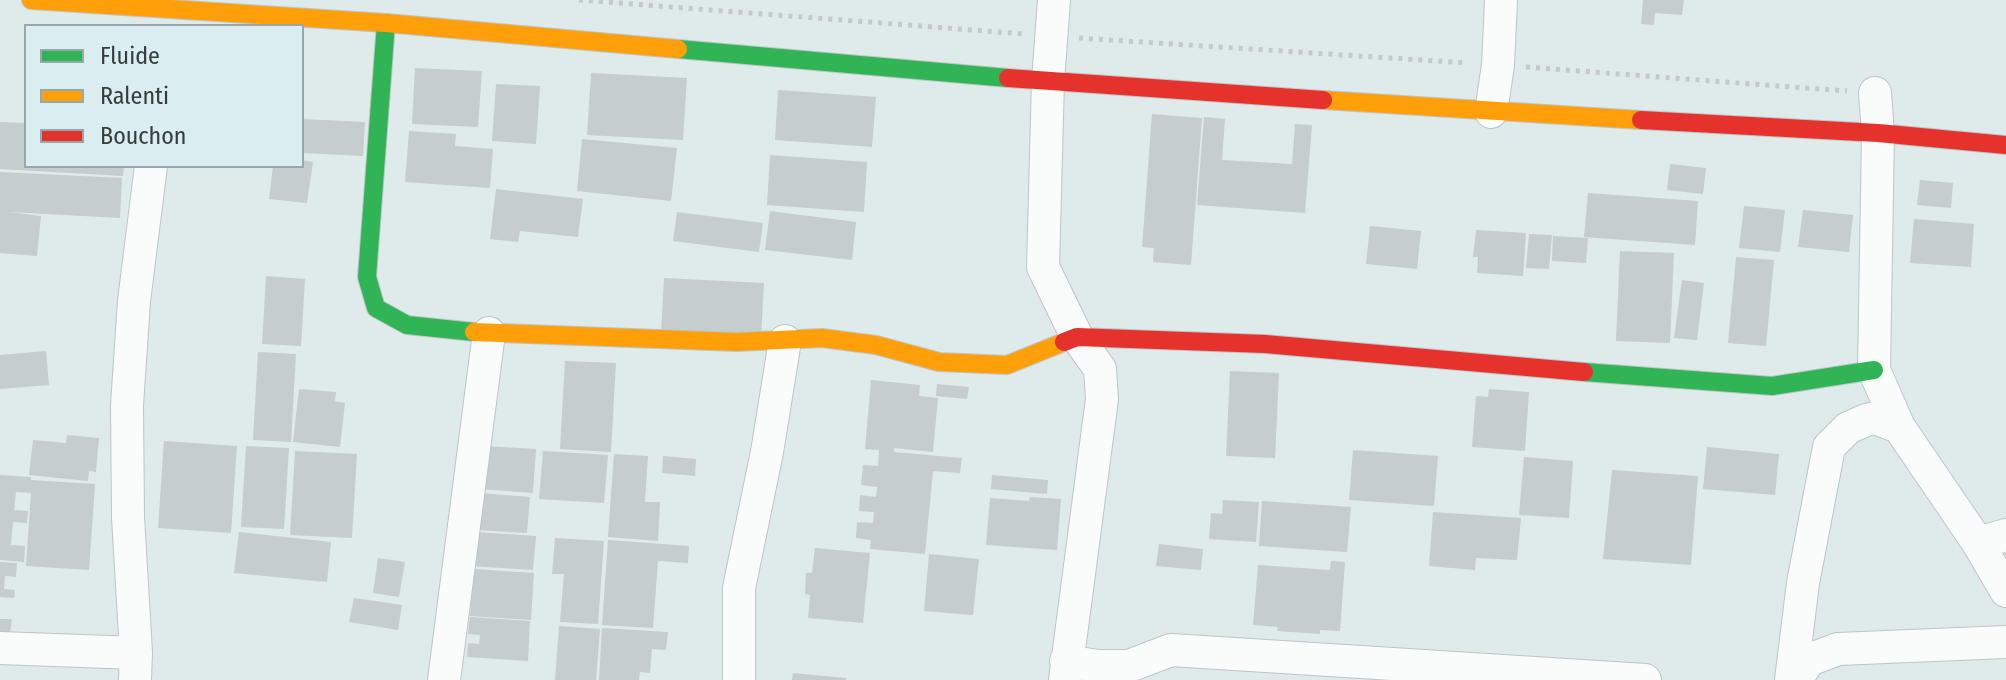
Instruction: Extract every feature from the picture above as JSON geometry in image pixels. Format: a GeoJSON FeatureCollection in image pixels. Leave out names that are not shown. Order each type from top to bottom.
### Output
{"type":"FeatureCollection","features":[{"type":"Feature","properties":{"kind":"street"},"geometry":{"type":"LineString","coordinates":[[31,0],[170,18],[386,23],[438,14],[1048,81],[1491,112],[1878,133],[2006,145]]}},
{"type":"Feature","properties":{"kind":"street"},"geometry":{"type":"LineString","coordinates":[[1054,0],[1048,81],[1043,267],[1077,337],[1100,369],[1102,399],[1065,671],[1098,666],[1129,666],[1171,650],[1487,675],[1645,680]]}},
{"type":"Feature","properties":{"kind":"street"},"geometry":{"type":"LineString","coordinates":[[1491,112],[1498,65],[1501,0]]}},
{"type":"Feature","properties":{"kind":"street"},"geometry":{"type":"LineString","coordinates":[[386,23],[367,277],[376,308],[407,325],[489,333],[737,342],[822,338],[876,345],[939,362],[1007,365],[1077,337],[1265,344],[1484,365],[1772,386],[1874,370]]}},
{"type":"Feature","properties":{"kind":"street"},"geometry":{"type":"LineString","coordinates":[[1875,93],[1878,133],[1874,370],[1899,427],[1992,539],[2006,591]]}},
{"type":"Feature","properties":{"kind":"street"},"geometry":{"type":"LineString","coordinates":[[0,648],[136,667],[128,517],[127,405],[134,301],[151,168]]}},
{"type":"Feature","properties":{"kind":"street"},"geometry":{"type":"LineString","coordinates":[[444,680],[489,333]]}},
{"type":"Feature","properties":{"kind":"street"},"geometry":{"type":"LineString","coordinates":[[739,680],[739,588],[767,452],[785,341]]}},
{"type":"Feature","properties":{"kind":"street"},"geometry":{"type":"LineString","coordinates":[[1793,680],[1803,583],[1829,447],[1848,428],[1866,420],[1875,418],[1899,427]]}},
{"type":"Feature","properties":{"kind":"street"},"geometry":{"type":"LineString","coordinates":[[1793,680],[1809,660],[1838,649],[2006,642]]}},
{"type":"Feature","properties":{"kind":"path"},"geometry":{"type":"LineString","coordinates":[[579,0],[1875,93]]}},
{"type":"Feature","properties":{"kind":"building"},"geometry":{"type":"Polygon","coordinates":[[[1643,0],[1684,0],[1682,15],[1655,13],[1654,25],[1641,24],[1643,0]]]}},
{"type":"Feature","properties":{"kind":"building"},"geometry":{"type":"Polygon","coordinates":[[[415,68],[482,71],[478,127],[412,124],[415,68]]]}},
{"type":"Feature","properties":{"kind":"building"},"geometry":{"type":"Polygon","coordinates":[[[591,73],[687,78],[683,140],[587,135],[591,73]]]}},
{"type":"Feature","properties":{"kind":"building"},"geometry":{"type":"Polygon","coordinates":[[[496,84],[540,86],[536,144],[492,141],[496,84]]]}},
{"type":"Feature","properties":{"kind":"building"},"geometry":{"type":"Polygon","coordinates":[[[778,90],[876,97],[872,147],[775,140],[778,90]]]}},
{"type":"Feature","properties":{"kind":"building"},"geometry":{"type":"Polygon","coordinates":[[[1152,114],[1202,118],[1191,265],[1153,262],[1154,248],[1142,247],[1152,114]]]}},
{"type":"Feature","properties":{"kind":"building"},"geometry":{"type":"Polygon","coordinates":[[[1204,117],[1225,119],[1222,160],[1292,164],[1295,124],[1312,125],[1305,213],[1197,205],[1204,117]]]}},
{"type":"Feature","properties":{"kind":"building"},"geometry":{"type":"Polygon","coordinates":[[[304,119],[365,122],[363,156],[304,153],[304,119]]]}},
{"type":"Feature","properties":{"kind":"building"},"geometry":{"type":"Polygon","coordinates":[[[0,122],[24,123],[24,168],[124,168],[123,176],[0,169],[0,122]]]}},
{"type":"Feature","properties":{"kind":"building"},"geometry":{"type":"Polygon","coordinates":[[[409,131],[456,134],[455,146],[493,149],[490,188],[405,182],[409,131]]]}},
{"type":"Feature","properties":{"kind":"building"},"geometry":{"type":"Polygon","coordinates":[[[582,139],[677,148],[671,201],[577,191],[582,139]]]}},
{"type":"Feature","properties":{"kind":"building"},"geometry":{"type":"Polygon","coordinates":[[[770,155],[867,162],[864,212],[767,205],[770,155]]]}},
{"type":"Feature","properties":{"kind":"building"},"geometry":{"type":"Polygon","coordinates":[[[304,160],[313,162],[307,203],[269,199],[273,168],[304,168],[304,160]]]}},
{"type":"Feature","properties":{"kind":"building"},"geometry":{"type":"Polygon","coordinates":[[[1670,164],[1706,168],[1703,194],[1667,190],[1670,164]]]}},
{"type":"Feature","properties":{"kind":"building"},"geometry":{"type":"Polygon","coordinates":[[[0,172],[122,178],[120,218],[9,212],[41,216],[37,256],[0,253],[0,172]]]}},
{"type":"Feature","properties":{"kind":"building"},"geometry":{"type":"Polygon","coordinates":[[[1920,180],[1953,183],[1951,208],[1917,205],[1920,180]]]}},
{"type":"Feature","properties":{"kind":"building"},"geometry":{"type":"Polygon","coordinates":[[[496,189],[583,199],[578,237],[520,231],[518,242],[490,239],[496,189]]]}},
{"type":"Feature","properties":{"kind":"building"},"geometry":{"type":"Polygon","coordinates":[[[1588,193],[1698,201],[1695,245],[1584,237],[1588,193]]]}},
{"type":"Feature","properties":{"kind":"building"},"geometry":{"type":"Polygon","coordinates":[[[1744,206],[1785,210],[1780,252],[1739,248],[1744,206]]]}},
{"type":"Feature","properties":{"kind":"building"},"geometry":{"type":"Polygon","coordinates":[[[1803,210],[1853,215],[1849,252],[1798,247],[1803,210]]]}},
{"type":"Feature","properties":{"kind":"building"},"geometry":{"type":"Polygon","coordinates":[[[770,211],[856,222],[852,260],[765,250],[770,211]]]}},
{"type":"Feature","properties":{"kind":"building"},"geometry":{"type":"Polygon","coordinates":[[[677,212],[763,223],[759,252],[673,241],[677,212]]]}},
{"type":"Feature","properties":{"kind":"building"},"geometry":{"type":"Polygon","coordinates":[[[1914,219],[1974,224],[1971,267],[1910,263],[1914,219]]]}},
{"type":"Feature","properties":{"kind":"building"},"geometry":{"type":"Polygon","coordinates":[[[1370,226],[1421,231],[1417,269],[1366,264],[1370,226]]]}},
{"type":"Feature","properties":{"kind":"building"},"geometry":{"type":"Polygon","coordinates":[[[1476,230],[1526,233],[1523,276],[1477,273],[1478,257],[1473,257],[1476,230]]]}},
{"type":"Feature","properties":{"kind":"building"},"geometry":{"type":"Polygon","coordinates":[[[1529,234],[1552,235],[1549,269],[1526,268],[1529,234]]]}},
{"type":"Feature","properties":{"kind":"building"},"geometry":{"type":"Polygon","coordinates":[[[1553,236],[1588,238],[1586,263],[1552,261],[1553,236]]]}},
{"type":"Feature","properties":{"kind":"building"},"geometry":{"type":"Polygon","coordinates":[[[1620,251],[1674,253],[1670,343],[1616,341],[1620,251]]]}},
{"type":"Feature","properties":{"kind":"building"},"geometry":{"type":"Polygon","coordinates":[[[1736,257],[1774,260],[1766,346],[1728,343],[1736,257]]]}},
{"type":"Feature","properties":{"kind":"building"},"geometry":{"type":"Polygon","coordinates":[[[266,276],[305,279],[301,346],[262,344],[266,276]]]}},
{"type":"Feature","properties":{"kind":"building"},"geometry":{"type":"Polygon","coordinates":[[[664,278],[764,283],[761,338],[661,333],[664,278]]]}},
{"type":"Feature","properties":{"kind":"building"},"geometry":{"type":"Polygon","coordinates":[[[1682,280],[1704,283],[1697,340],[1674,338],[1682,280]]]}},
{"type":"Feature","properties":{"kind":"building"},"geometry":{"type":"Polygon","coordinates":[[[46,351],[49,385],[0,389],[0,355],[46,351]]]}},
{"type":"Feature","properties":{"kind":"building"},"geometry":{"type":"Polygon","coordinates":[[[258,352],[296,354],[291,442],[253,440],[258,352]]]}},
{"type":"Feature","properties":{"kind":"building"},"geometry":{"type":"Polygon","coordinates":[[[565,361],[616,363],[611,452],[560,449],[565,361]]]}},
{"type":"Feature","properties":{"kind":"building"},"geometry":{"type":"Polygon","coordinates":[[[1230,371],[1279,373],[1275,458],[1226,456],[1230,371]]]}},
{"type":"Feature","properties":{"kind":"building"},"geometry":{"type":"Polygon","coordinates":[[[871,380],[920,385],[919,396],[938,398],[933,452],[894,448],[894,452],[962,458],[960,473],[933,471],[925,554],[870,549],[871,540],[856,538],[857,522],[873,523],[874,512],[859,511],[860,495],[876,497],[877,487],[861,485],[863,465],[878,466],[879,450],[865,449],[871,380]]]}},
{"type":"Feature","properties":{"kind":"building"},"geometry":{"type":"Polygon","coordinates":[[[937,384],[969,387],[967,399],[936,396],[937,384]]]}},
{"type":"Feature","properties":{"kind":"building"},"geometry":{"type":"Polygon","coordinates":[[[299,389],[336,392],[335,401],[345,403],[340,447],[293,442],[299,389]]]}},
{"type":"Feature","properties":{"kind":"building"},"geometry":{"type":"Polygon","coordinates":[[[1489,389],[1529,392],[1525,451],[1472,447],[1476,396],[1488,397],[1489,389]]]}},
{"type":"Feature","properties":{"kind":"building"},"geometry":{"type":"Polygon","coordinates":[[[67,435],[99,438],[96,472],[89,471],[88,481],[29,475],[33,440],[66,443],[67,435]]]}},
{"type":"Feature","properties":{"kind":"building"},"geometry":{"type":"Polygon","coordinates":[[[164,441],[237,446],[231,533],[158,528],[164,441]]]}},
{"type":"Feature","properties":{"kind":"building"},"geometry":{"type":"Polygon","coordinates":[[[246,446],[289,448],[284,529],[241,527],[246,446]]]}},
{"type":"Feature","properties":{"kind":"building"},"geometry":{"type":"Polygon","coordinates":[[[485,446],[536,449],[533,493],[481,489],[485,446]]]}},
{"type":"Feature","properties":{"kind":"building"},"geometry":{"type":"Polygon","coordinates":[[[1707,447],[1779,454],[1775,495],[1703,489],[1707,447]]]}},
{"type":"Feature","properties":{"kind":"building"},"geometry":{"type":"Polygon","coordinates":[[[1353,450],[1438,456],[1434,506],[1349,500],[1353,450]]]}},
{"type":"Feature","properties":{"kind":"building"},"geometry":{"type":"Polygon","coordinates":[[[295,451],[357,454],[352,538],[290,535],[295,451]]]}},
{"type":"Feature","properties":{"kind":"building"},"geometry":{"type":"Polygon","coordinates":[[[543,451],[608,455],[604,503],[539,499],[543,451]]]}},
{"type":"Feature","properties":{"kind":"building"},"geometry":{"type":"Polygon","coordinates":[[[614,454],[648,456],[645,502],[660,502],[658,541],[608,537],[614,454]]]}},
{"type":"Feature","properties":{"kind":"building"},"geometry":{"type":"Polygon","coordinates":[[[663,456],[696,459],[695,476],[662,473],[663,456]]]}},
{"type":"Feature","properties":{"kind":"building"},"geometry":{"type":"Polygon","coordinates":[[[1524,457],[1573,461],[1569,518],[1519,515],[1524,457]]]}},
{"type":"Feature","properties":{"kind":"building"},"geometry":{"type":"Polygon","coordinates":[[[1612,470],[1698,476],[1691,565],[1603,559],[1612,470]]]}},
{"type":"Feature","properties":{"kind":"building"},"geometry":{"type":"Polygon","coordinates":[[[0,475],[95,484],[89,570],[26,566],[31,493],[16,492],[14,510],[28,511],[27,523],[13,522],[11,545],[25,546],[24,562],[0,560],[0,475]]]}},
{"type":"Feature","properties":{"kind":"building"},"geometry":{"type":"Polygon","coordinates":[[[992,475],[1048,480],[1047,494],[991,489],[992,475]]]}},
{"type":"Feature","properties":{"kind":"building"},"geometry":{"type":"Polygon","coordinates":[[[479,493],[530,497],[527,533],[476,530],[479,493]]]}},
{"type":"Feature","properties":{"kind":"building"},"geometry":{"type":"Polygon","coordinates":[[[1030,497],[1061,499],[1057,550],[986,545],[990,498],[1029,501],[1030,497]]]}},
{"type":"Feature","properties":{"kind":"building"},"geometry":{"type":"Polygon","coordinates":[[[1223,500],[1259,502],[1256,542],[1209,539],[1211,513],[1222,514],[1223,500]]]}},
{"type":"Feature","properties":{"kind":"building"},"geometry":{"type":"Polygon","coordinates":[[[1262,501],[1351,507],[1347,552],[1259,546],[1262,501]]]}},
{"type":"Feature","properties":{"kind":"building"},"geometry":{"type":"Polygon","coordinates":[[[1433,512],[1521,518],[1517,560],[1476,558],[1475,570],[1429,566],[1433,512]]]}},
{"type":"Feature","properties":{"kind":"building"},"geometry":{"type":"Polygon","coordinates":[[[239,532],[331,542],[327,582],[234,573],[239,532]]]}},
{"type":"Feature","properties":{"kind":"building"},"geometry":{"type":"Polygon","coordinates":[[[474,532],[536,536],[533,570],[471,566],[474,532]]]}},
{"type":"Feature","properties":{"kind":"building"},"geometry":{"type":"Polygon","coordinates":[[[555,538],[604,541],[598,624],[560,622],[564,574],[552,574],[555,538]]]}},
{"type":"Feature","properties":{"kind":"building"},"geometry":{"type":"Polygon","coordinates":[[[608,540],[689,546],[688,563],[658,561],[653,628],[602,625],[608,540]]]}},
{"type":"Feature","properties":{"kind":"building"},"geometry":{"type":"Polygon","coordinates":[[[1159,544],[1203,549],[1201,570],[1156,566],[1159,544]]]}},
{"type":"Feature","properties":{"kind":"building"},"geometry":{"type":"Polygon","coordinates":[[[815,548],[870,553],[863,623],[808,618],[810,595],[805,594],[806,573],[812,573],[815,548]]]}},
{"type":"Feature","properties":{"kind":"building"},"geometry":{"type":"Polygon","coordinates":[[[929,554],[979,559],[973,615],[924,611],[929,554]]]}},
{"type":"Feature","properties":{"kind":"building"},"geometry":{"type":"Polygon","coordinates":[[[378,558],[405,562],[399,597],[373,593],[378,558]]]}},
{"type":"Feature","properties":{"kind":"building"},"geometry":{"type":"Polygon","coordinates":[[[1331,561],[1345,562],[1340,631],[1320,630],[1320,634],[1277,631],[1278,627],[1253,625],[1258,565],[1330,570],[1331,561]]]}},
{"type":"Feature","properties":{"kind":"building"},"geometry":{"type":"Polygon","coordinates":[[[0,562],[17,563],[16,577],[5,576],[4,589],[15,590],[14,598],[0,597],[0,562]]]}},
{"type":"Feature","properties":{"kind":"building"},"geometry":{"type":"Polygon","coordinates":[[[474,569],[534,573],[531,620],[470,616],[474,569]]]}},
{"type":"Feature","properties":{"kind":"building"},"geometry":{"type":"Polygon","coordinates":[[[354,598],[402,605],[398,630],[349,622],[354,598]]]}},
{"type":"Feature","properties":{"kind":"building"},"geometry":{"type":"Polygon","coordinates":[[[470,617],[530,621],[528,661],[467,657],[468,643],[479,644],[480,635],[468,634],[470,617]]]}},
{"type":"Feature","properties":{"kind":"building"},"geometry":{"type":"Polygon","coordinates":[[[0,619],[12,619],[10,633],[0,632],[0,619]]]}},
{"type":"Feature","properties":{"kind":"building"},"geometry":{"type":"Polygon","coordinates":[[[559,626],[600,629],[596,680],[555,680],[559,626]]]}},
{"type":"Feature","properties":{"kind":"building"},"geometry":{"type":"Polygon","coordinates":[[[602,628],[668,632],[666,650],[652,649],[650,673],[640,672],[639,680],[599,680],[602,628]]]}},
{"type":"Feature","properties":{"kind":"building"},"geometry":{"type":"Polygon","coordinates":[[[793,673],[846,678],[846,680],[792,680],[793,673]]]}},
{"type":"Feature","properties":{"kind":"traffic: fast"},"geometry":{"type":"LineString","coordinates":[[386,23],[367,277],[376,308],[407,325],[474,332]]}},
{"type":"Feature","properties":{"kind":"traffic: fast"},"geometry":{"type":"LineString","coordinates":[[678,49],[1008,78]]}},
{"type":"Feature","properties":{"kind":"traffic: fast"},"geometry":{"type":"LineString","coordinates":[[1584,372],[1772,386],[1874,370]]}},
{"type":"Feature","properties":{"kind":"traffic: slow"},"geometry":{"type":"LineString","coordinates":[[31,0],[386,23],[678,49]]}},
{"type":"Feature","properties":{"kind":"traffic: slow"},"geometry":{"type":"LineString","coordinates":[[1323,100],[1641,120]]}},
{"type":"Feature","properties":{"kind":"traffic: slow"},"geometry":{"type":"LineString","coordinates":[[474,332],[737,342],[822,338],[876,345],[939,362],[1007,365],[1064,342]]}},
{"type":"Feature","properties":{"kind":"traffic: jam"},"geometry":{"type":"LineString","coordinates":[[1008,78],[1323,100]]}},
{"type":"Feature","properties":{"kind":"traffic: jam"},"geometry":{"type":"LineString","coordinates":[[1641,120],[1878,133],[2006,145]]}},
{"type":"Feature","properties":{"kind":"traffic: jam"},"geometry":{"type":"LineString","coordinates":[[1064,342],[1077,337],[1265,344],[1584,372]]}}]}
